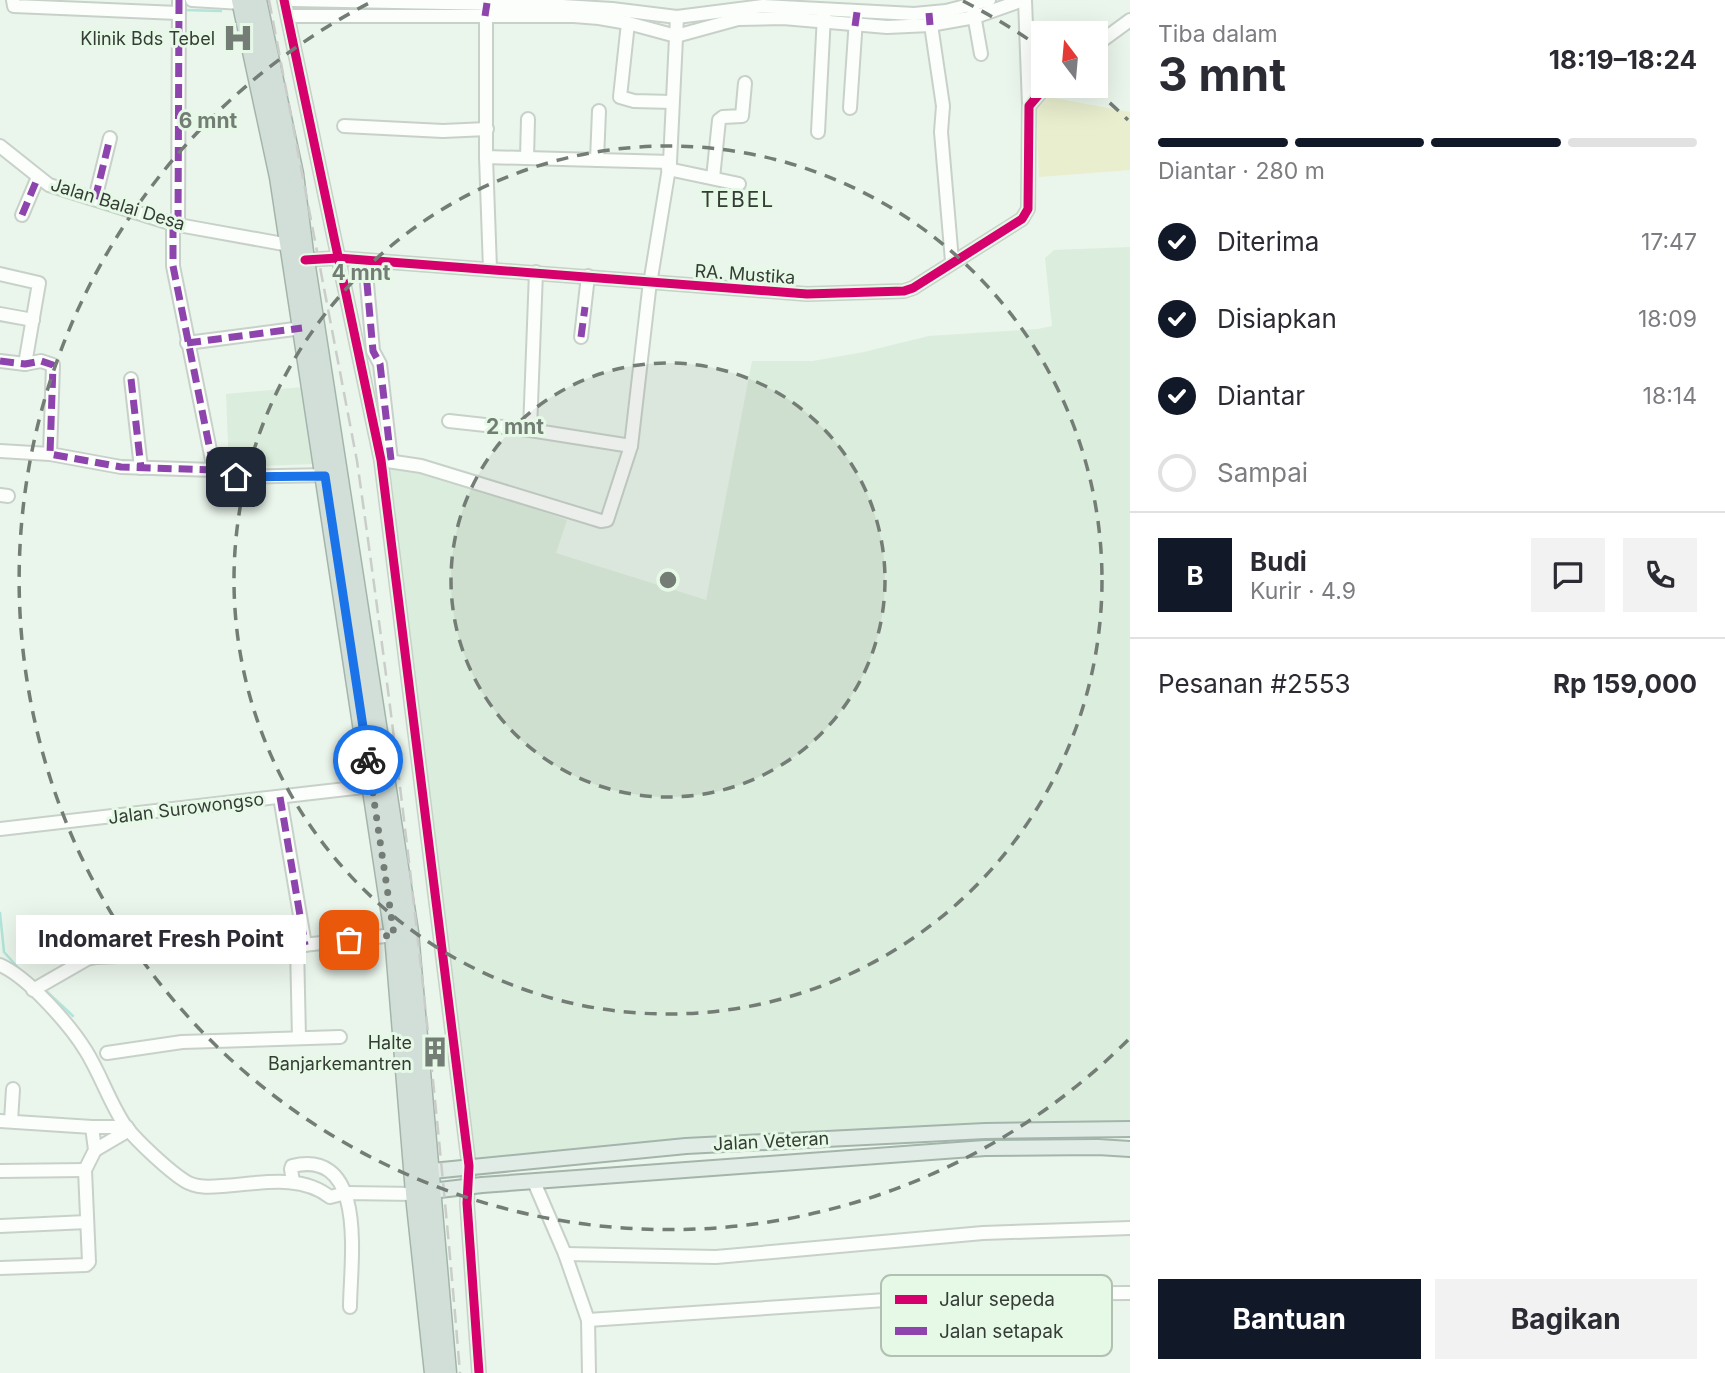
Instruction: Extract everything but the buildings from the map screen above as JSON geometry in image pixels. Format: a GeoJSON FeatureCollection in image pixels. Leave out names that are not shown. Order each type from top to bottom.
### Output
{"type":"FeatureCollection","features":[{"type":"Feature","properties":{"kind":"highway"},"geometry":{"type":"LineString","coordinates":[[247,1],[279,177],[302,328],[332,475],[408,932],[421,1172]]}},
{"type":"Feature","properties":{"kind":"highway"},"geometry":{"type":"LineString","coordinates":[[247,1],[294,174],[372,786],[394,935],[423,1193],[434,1373]]}},
{"type":"Feature","properties":{"kind":"highway"},"geometry":{"type":"LineString","coordinates":[[423,1193],[447,1373]]}},
{"type":"Feature","properties":{"kind":"main road","name":"Jalan Veteran"},"geometry":{"type":"LineString","coordinates":[[421,1172],[686,1146],[944,1132],[1130,1129]]}},
{"type":"Feature","properties":{"kind":"main road"},"geometry":{"type":"LineString","coordinates":[[686,1146],[687,1171]]}},
{"type":"Feature","properties":{"kind":"main road","name":"Jalan Veteran"},"geometry":{"type":"LineString","coordinates":[[423,1193],[469,1186],[985,1148],[1130,1149]]}},
{"type":"Feature","properties":{"kind":"street"},"geometry":{"type":"LineString","coordinates":[[974,12],[989,0]]}},
{"type":"Feature","properties":{"kind":"street"},"geometry":{"type":"LineString","coordinates":[[386,460],[338,258],[287,6],[612,9],[676,27],[763,6],[856,19],[914,14],[930,19],[1024,0],[1029,106]]}},
{"type":"Feature","properties":{"kind":"street"},"geometry":{"type":"LineString","coordinates":[[13,1],[14,6],[182,5],[247,1]]}},
{"type":"Feature","properties":{"kind":"street"},"geometry":{"type":"LineString","coordinates":[[182,5],[173,266],[214,470]]}},
{"type":"Feature","properties":{"kind":"street"},"geometry":{"type":"LineString","coordinates":[[486,9],[676,27],[738,19],[824,15]]}},
{"type":"Feature","properties":{"kind":"street"},"geometry":{"type":"LineString","coordinates":[[486,9],[486,157],[490,269]]}},
{"type":"Feature","properties":{"kind":"street"},"geometry":{"type":"LineString","coordinates":[[974,12],[981,54]]}},
{"type":"Feature","properties":{"kind":"street"},"geometry":{"type":"LineString","coordinates":[[818,132],[824,15]]}},
{"type":"Feature","properties":{"kind":"street"},"geometry":{"type":"LineString","coordinates":[[850,108],[856,19]]}},
{"type":"Feature","properties":{"kind":"street"},"geometry":{"type":"LineString","coordinates":[[930,19],[943,106],[940,132],[952,261]]}},
{"type":"Feature","properties":{"kind":"street"},"geometry":{"type":"LineString","coordinates":[[1108,36],[1130,20]]}},
{"type":"Feature","properties":{"kind":"street"},"geometry":{"type":"LineString","coordinates":[[628,23],[620,97],[634,101],[672,102]]}},
{"type":"Feature","properties":{"kind":"street"},"geometry":{"type":"LineString","coordinates":[[386,460],[421,466],[607,520],[631,446],[650,283],[669,166],[676,27]]}},
{"type":"Feature","properties":{"kind":"street"},"geometry":{"type":"LineString","coordinates":[[713,178],[719,120],[723,117],[743,116],[745,83]]}},
{"type":"Feature","properties":{"kind":"street"},"geometry":{"type":"LineString","coordinates":[[1029,106],[1036,98]]}},
{"type":"Feature","properties":{"kind":"street","name":"RA. Mustika"},"geometry":{"type":"LineString","coordinates":[[305,260],[338,258],[807,293],[891,293],[913,288],[1022,219],[1027,212],[1029,106]]}},
{"type":"Feature","properties":{"kind":"street"},"geometry":{"type":"LineString","coordinates":[[597,160],[599,111]]}},
{"type":"Feature","properties":{"kind":"street"},"geometry":{"type":"LineString","coordinates":[[527,158],[528,119]]}},
{"type":"Feature","properties":{"kind":"street"},"geometry":{"type":"LineString","coordinates":[[344,126],[443,131],[487,129]]}},
{"type":"Feature","properties":{"kind":"street"},"geometry":{"type":"LineString","coordinates":[[95,199],[110,138]]}},
{"type":"Feature","properties":{"kind":"street","name":"Jalan Balai Desa"},"geometry":{"type":"LineString","coordinates":[[0,146],[49,185],[176,224],[289,245]]}},
{"type":"Feature","properties":{"kind":"street"},"geometry":{"type":"LineString","coordinates":[[486,157],[597,160],[669,166],[739,184]]}},
{"type":"Feature","properties":{"kind":"street"},"geometry":{"type":"LineString","coordinates":[[23,215],[38,177]]}},
{"type":"Feature","properties":{"kind":"street"},"geometry":{"type":"LineString","coordinates":[[365,261],[373,352],[380,364],[386,460],[468,1166],[467,1203],[479,1373]]}},
{"type":"Feature","properties":{"kind":"street"},"geometry":{"type":"LineString","coordinates":[[530,430],[536,272]]}},
{"type":"Feature","properties":{"kind":"street"},"geometry":{"type":"LineString","coordinates":[[0,274],[39,283],[25,363]]}},
{"type":"Feature","properties":{"kind":"street"},"geometry":{"type":"LineString","coordinates":[[581,337],[588,276]]}},
{"type":"Feature","properties":{"kind":"street"},"geometry":{"type":"LineString","coordinates":[[0,314],[33,320]]}},
{"type":"Feature","properties":{"kind":"street"},"geometry":{"type":"LineString","coordinates":[[187,343],[302,328]]}},
{"type":"Feature","properties":{"kind":"street"},"geometry":{"type":"LineString","coordinates":[[0,361],[45,362],[54,367],[50,454]]}},
{"type":"Feature","properties":{"kind":"street"},"geometry":{"type":"LineString","coordinates":[[131,379],[141,468]]}},
{"type":"Feature","properties":{"kind":"street"},"geometry":{"type":"LineString","coordinates":[[449,421],[530,430],[631,446]]}},
{"type":"Feature","properties":{"kind":"street"},"geometry":{"type":"LineString","coordinates":[[0,451],[50,454],[141,468],[214,470],[229,477],[332,475]]}},
{"type":"Feature","properties":{"kind":"street","name":"Jalan Surowongso"},"geometry":{"type":"LineString","coordinates":[[0,829],[372,786]]}},
{"type":"Feature","properties":{"kind":"street"},"geometry":{"type":"LineString","coordinates":[[280,797],[301,945],[299,1038]]}},
{"type":"Feature","properties":{"kind":"street"},"geometry":{"type":"LineString","coordinates":[[37,987],[87,959],[96,957],[258,950],[394,935]]}},
{"type":"Feature","properties":{"kind":"street"},"geometry":{"type":"LineString","coordinates":[[0,965],[37,987],[86,1051],[128,1128],[187,1183],[205,1187],[292,1177],[330,1196],[342,1190],[423,1193]]}},
{"type":"Feature","properties":{"kind":"street"},"geometry":{"type":"LineString","coordinates":[[107,1052],[182,1042],[340,1037]]}},
{"type":"Feature","properties":{"kind":"street"},"geometry":{"type":"LineString","coordinates":[[13,1089],[6,1121],[128,1128]]}},
{"type":"Feature","properties":{"kind":"street"},"geometry":{"type":"LineString","coordinates":[[92,1127],[95,1150]]}},
{"type":"Feature","properties":{"kind":"street"},"geometry":{"type":"LineString","coordinates":[[0,1268],[86,1265],[90,1257],[85,1170],[95,1150],[128,1128]]}},
{"type":"Feature","properties":{"kind":"street"},"geometry":{"type":"LineString","coordinates":[[292,1177],[298,1165],[320,1167],[332,1173],[342,1190],[352,1231],[350,1307]]}},
{"type":"Feature","properties":{"kind":"street"},"geometry":{"type":"LineString","coordinates":[[0,1171],[85,1170]]}},
{"type":"Feature","properties":{"kind":"street"},"geometry":{"type":"LineString","coordinates":[[534,1182],[565,1254],[589,1320],[589,1373]]}},
{"type":"Feature","properties":{"kind":"street"},"geometry":{"type":"LineString","coordinates":[[0,1226],[87,1222]]}},
{"type":"Feature","properties":{"kind":"street"},"geometry":{"type":"LineString","coordinates":[[565,1254],[716,1257],[984,1233],[1130,1228]]}},
{"type":"Feature","properties":{"kind":"street"},"geometry":{"type":"LineString","coordinates":[[1112,1293],[1130,1293]]}},
{"type":"Feature","properties":{"kind":"street"},"geometry":{"type":"LineString","coordinates":[[589,1320],[881,1300]]}},
{"type":"Feature","properties":{"kind":"shaded area"},"geometry":{"type":"Polygon","coordinates":[[[1047,98],[1053,98],[1130,112],[1130,170],[1039,177],[1036,110],[1047,98]]]}},
{"type":"Feature","properties":{"kind":"shaded area"},"geometry":{"type":"Polygon","coordinates":[[[1130,247],[1130,1130],[985,1131],[469,1166],[390,466],[433,474],[567,520],[556,553],[706,600],[752,361],[813,361],[929,336],[1052,326],[1045,258],[1054,250],[1130,247]]]}},
{"type":"Feature","properties":{"kind":"shaded area"},"geometry":{"type":"Polygon","coordinates":[[[303,387],[315,464],[229,467],[226,394],[303,387]]]}},
{"type":"Feature","properties":{"kind":"waterway"},"geometry":{"type":"LineString","coordinates":[[184,10],[221,11]]}},
{"type":"Feature","properties":{"kind":"waterway"},"geometry":{"type":"LineString","coordinates":[[0,913],[4,952],[22,972]]}},
{"type":"Feature","properties":{"kind":"waterway"},"geometry":{"type":"LineString","coordinates":[[44,989],[73,1016]]}},
{"type":"Feature","properties":{"kind":"railway"},"geometry":{"type":"LineString","coordinates":[[269,0],[357,461],[415,916],[460,1373]]}},
{"type":"Feature","properties":{"kind":"marked path"},"geometry":{"type":"LineString","coordinates":[[178,224],[179,0]]}},
{"type":"Feature","properties":{"kind":"marked path"},"geometry":{"type":"LineString","coordinates":[[485,16],[487,3]]}},
{"type":"Feature","properties":{"kind":"marked path"},"geometry":{"type":"LineString","coordinates":[[855,26],[857,12]]}},
{"type":"Feature","properties":{"kind":"marked path"},"geometry":{"type":"LineString","coordinates":[[929,13],[930,25]]}},
{"type":"Feature","properties":{"kind":"marked path"},"geometry":{"type":"LineString","coordinates":[[95,199],[110,138]]}},
{"type":"Feature","properties":{"kind":"marked path"},"geometry":{"type":"LineString","coordinates":[[22,215],[38,177]]}},
{"type":"Feature","properties":{"kind":"marked path"},"geometry":{"type":"LineString","coordinates":[[173,224],[173,266],[214,470]]}},
{"type":"Feature","properties":{"kind":"marked path"},"geometry":{"type":"LineString","coordinates":[[365,261],[373,351],[380,364],[391,460]]}},
{"type":"Feature","properties":{"kind":"marked path"},"geometry":{"type":"LineString","coordinates":[[581,337],[585,307]]}},
{"type":"Feature","properties":{"kind":"marked path"},"geometry":{"type":"LineString","coordinates":[[187,343],[302,328]]}},
{"type":"Feature","properties":{"kind":"marked path"},"geometry":{"type":"LineString","coordinates":[[0,361],[25,364],[41,361],[53,365],[50,454],[121,467],[214,470],[229,477],[325,476]]}},
{"type":"Feature","properties":{"kind":"marked path"},"geometry":{"type":"LineString","coordinates":[[131,379],[141,468]]}},
{"type":"Feature","properties":{"kind":"marked path"},"geometry":{"type":"LineString","coordinates":[[280,797],[305,945]]}},
{"type":"Feature","properties":{"kind":"cycle path"},"geometry":{"type":"LineString","coordinates":[[284,0],[381,460],[469,1166],[467,1203],[479,1373]]}},
{"type":"Feature","properties":{"kind":"cycle path"},"geometry":{"type":"LineString","coordinates":[[305,260],[338,258],[807,294],[904,291],[913,288],[1022,219],[1028,209],[1029,106],[1036,98]]}},
{"type":"Feature","properties":{"kind":"way so far"},"geometry":{"type":"LineString","coordinates":[[349,940],[394,935],[368,760]]}},
{"type":"Feature","properties":{"kind":"place","name":"Klinik Bds Tebel"},"geometry":{"type":"Point","coordinates":[238,38]}},
{"type":"Feature","properties":{"kind":"place","name":"Indomaret Fresh Point"},"geometry":{"type":"Point","coordinates":[349,940]}},
{"type":"Feature","properties":{"kind":"place","name":"Halte Banjarkemantren"},"geometry":{"type":"Point","coordinates":[435,1052]}},
{"type":"Feature","properties":{"kind":"district","name":"TEBEL"},"geometry":{"type":"Point","coordinates":[738,199]}},
{"type":"Feature","properties":{"kind":"route"},"geometry":{"type":"LineString","coordinates":[[236,477],[325,476],[368,760]]}}]}
